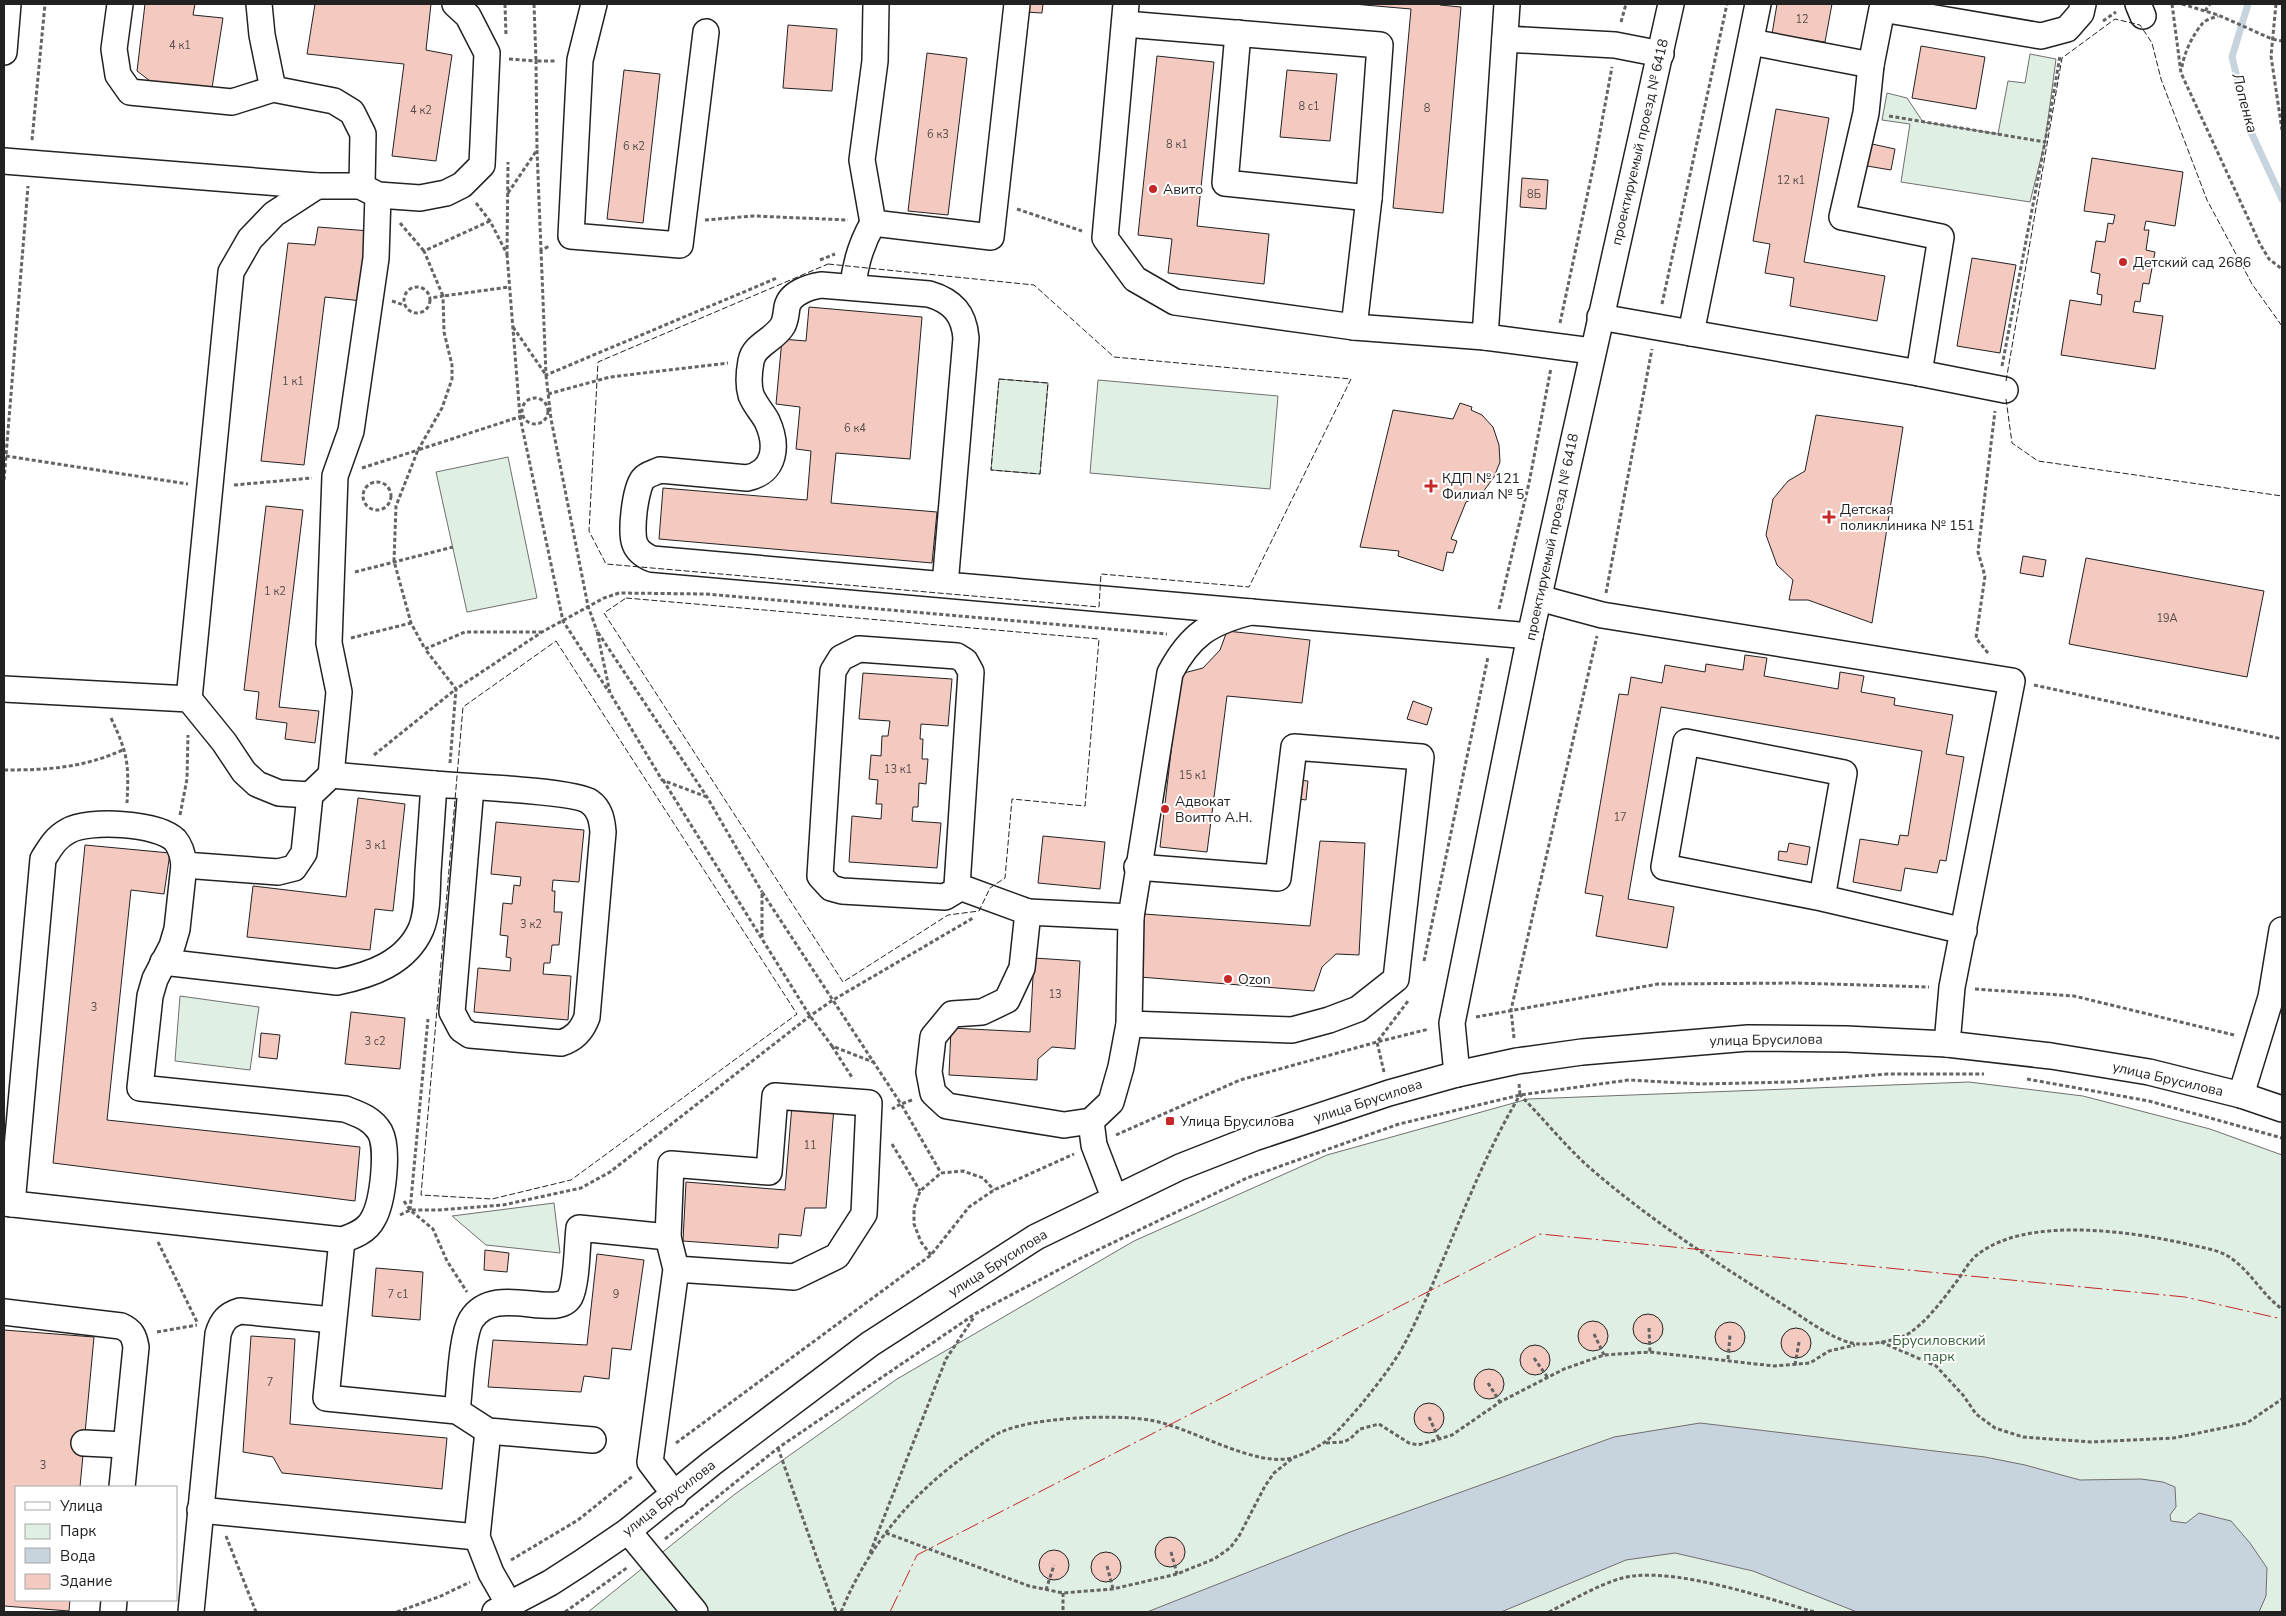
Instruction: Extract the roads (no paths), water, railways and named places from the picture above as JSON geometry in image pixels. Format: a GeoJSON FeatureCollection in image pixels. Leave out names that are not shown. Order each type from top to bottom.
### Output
{"type":"FeatureCollection","features":[{"type":"Feature","properties":{"kind":"street"},"geometry":{"type":"LineString","coordinates":[[4,52],[8,4]]}},
{"type":"Feature","properties":{"kind":"street"},"geometry":{"type":"LineString","coordinates":[[120,4],[114,49],[118,75],[130,92],[232,102],[272,90],[334,101],[352,112],[362,134],[370,191],[376,258],[350,431],[335,476],[329,643],[338,692],[331,775],[310,795],[304,853],[294,868],[278,872],[184,865]]}},
{"type":"Feature","properties":{"kind":"street"},"geometry":{"type":"LineString","coordinates":[[259,4],[262,35],[272,90]]}},
{"type":"Feature","properties":{"kind":"street"},"geometry":{"type":"LineString","coordinates":[[4,161],[316,186],[420,198],[446,193],[462,185],[482,165],[487,53],[468,16],[455,4]]}},
{"type":"Feature","properties":{"kind":"street"},"geometry":{"type":"LineString","coordinates":[[594,4],[580,60],[571,236],[680,245],[706,32]]}},
{"type":"Feature","properties":{"kind":"street"},"geometry":{"type":"LineString","coordinates":[[853,287],[857,259],[873,223],[862,160],[875,61],[876,4]]}},
{"type":"Feature","properties":{"kind":"street"},"geometry":{"type":"LineString","coordinates":[[873,223],[991,237],[1017,4]]}},
{"type":"Feature","properties":{"kind":"street"},"geometry":{"type":"LineString","coordinates":[[1486,337],[1508,4]]}},
{"type":"Feature","properties":{"kind":"street","name":"проектируемый проезд № 6418"},"geometry":{"type":"LineString","coordinates":[[1457,1074],[1452,1023],[1530,636],[1592,351],[1671,4]]}},
{"type":"Feature","properties":{"kind":"street"},"geometry":{"type":"LineString","coordinates":[[1691,333],[1758,4]]}},
{"type":"Feature","properties":{"kind":"street"},"geometry":{"type":"LineString","coordinates":[[1919,374],[1941,237],[1842,217],[1866,113],[1871,65],[1882,9],[2041,36],[2067,29],[2081,13],[2083,4]]}},
{"type":"Feature","properties":{"kind":"street"},"geometry":{"type":"LineString","coordinates":[[1354,327],[1370,198],[1380,45],[1238,33],[1125,14],[1105,238],[1135,279],[1175,302],[1354,327],[1486,337],[1592,351]]}},
{"type":"Feature","properties":{"kind":"street"},"geometry":{"type":"LineString","coordinates":[[1238,33],[1225,183],[1370,198]]}},
{"type":"Feature","properties":{"kind":"street"},"geometry":{"type":"LineString","coordinates":[[1505,39],[1615,46],[1661,54]]}},
{"type":"Feature","properties":{"kind":"street"},"geometry":{"type":"LineString","coordinates":[[1751,42],[1871,65]]}},
{"type":"Feature","properties":{"kind":"street"},"geometry":{"type":"LineString","coordinates":[[310,795],[279,793],[258,784],[244,772],[224,742],[189,700],[231,272],[250,239],[274,214],[316,186]]}},
{"type":"Feature","properties":{"kind":"street"},"geometry":{"type":"LineString","coordinates":[[945,585],[966,338],[965,325],[960,314],[952,304],[942,298],[929,294],[821,285],[799,293],[787,304],[786,318],[780,329],[757,349],[751,360],[750,388],[755,402],[766,420],[772,438],[774,451],[771,463],[756,476],[747,478],[660,470],[649,474],[644,478],[637,493],[633,535],[638,549],[643,555],[652,559],[945,585],[1251,612],[1530,636]]}},
{"type":"Feature","properties":{"kind":"street"},"geometry":{"type":"LineString","coordinates":[[1600,317],[2001,390]]}},
{"type":"Feature","properties":{"kind":"street"},"geometry":{"type":"LineString","coordinates":[[1539,598],[1602,615],[2012,681],[1952,987],[1947,1044]]}},
{"type":"Feature","properties":{"kind":"street"},"geometry":{"type":"LineString","coordinates":[[1114,1198],[1093,1133],[1111,1102],[1122,1067],[1129,1024],[1131,917],[1137,866],[1170,673],[1182,650],[1196,637],[1229,618],[1251,612]]}},
{"type":"Feature","properties":{"kind":"street"},"geometry":{"type":"LineString","coordinates":[[859,649],[957,656],[968,665],[971,681],[957,886],[950,895],[940,898],[830,888],[820,876],[833,671],[841,658],[850,652],[859,649]]}},
{"type":"Feature","properties":{"kind":"street"},"geometry":{"type":"LineString","coordinates":[[4,689],[189,700]]}},
{"type":"Feature","properties":{"kind":"street"},"geometry":{"type":"LineString","coordinates":[[1822,898],[1844,773],[1686,742],[1664,867],[1822,898],[1964,931]]}},
{"type":"Feature","properties":{"kind":"street"},"geometry":{"type":"LineString","coordinates":[[1129,1024],[1292,1030],[1330,1020],[1358,1009],[1396,978],[1421,757],[1294,747],[1278,878],[1137,866]]}},
{"type":"Feature","properties":{"kind":"street"},"geometry":{"type":"LineString","coordinates":[[331,775],[580,796],[597,809],[602,819],[603,832],[587,1017],[580,1032],[561,1043],[470,1035],[461,1029],[454,1017],[452,1005],[470,787]]}},
{"type":"Feature","properties":{"kind":"street"},"geometry":{"type":"LineString","coordinates":[[163,962],[337,982],[362,977],[389,964],[407,949],[421,928],[425,905],[434,784]]}},
{"type":"Feature","properties":{"kind":"street"},"geometry":{"type":"LineString","coordinates":[[90,825],[126,826],[152,828],[165,832],[176,840],[182,850],[184,865],[177,929],[172,946],[163,962],[150,996],[140,1088],[345,1109],[367,1117],[380,1132],[384,1148],[383,1169],[380,1202],[373,1220],[358,1235],[342,1240],[147,1220],[8,1203],[43,859],[54,840],[70,830],[90,825]]}},
{"type":"Feature","properties":{"kind":"street"},"geometry":{"type":"LineString","coordinates":[[957,886],[1028,912],[1131,917]]}},
{"type":"Feature","properties":{"kind":"street"},"geometry":{"type":"LineString","coordinates":[[1028,912],[1022,968],[1007,1000],[982,1012],[952,1014],[933,1037],[929,1072],[933,1093],[947,1106],[1064,1125],[1093,1133]]}},
{"type":"Feature","properties":{"kind":"street"},"geometry":{"type":"LineString","coordinates":[[2240,1095],[2258,1041],[2276,998],[2282,930]]}},
{"type":"Feature","properties":{"kind":"street","name":"улица Брусилова"},"geometry":{"type":"LineString","coordinates":[[502,1609],[550,1583],[628,1531],[675,1495],[712,1463],[870,1344],[1036,1238],[1180,1167],[1254,1138],[1389,1093],[1457,1074],[1517,1061],[1582,1052],[1748,1038],[1947,1044],[2051,1056],[2149,1072],[2240,1095],[2282,1108]]}},
{"type":"Feature","properties":{"kind":"street"},"geometry":{"type":"LineString","coordinates":[[675,1495],[650,1462],[676,1269],[668,1237],[671,1164],[769,1172],[776,1096],[868,1103],[864,1214],[837,1256],[794,1277],[676,1269]]}},
{"type":"Feature","properties":{"kind":"street"},"geometry":{"type":"LineString","coordinates":[[457,1412],[466,1335],[471,1321],[488,1304],[501,1302],[552,1305],[565,1301],[570,1297],[573,1286],[578,1228],[668,1237]]}},
{"type":"Feature","properties":{"kind":"street"},"geometry":{"type":"LineString","coordinates":[[342,1240],[326,1398],[457,1412],[488,1431],[593,1440]]}},
{"type":"Feature","properties":{"kind":"street"},"geometry":{"type":"LineString","coordinates":[[191,1612],[208,1510],[218,1334],[210,1324],[240,1311],[333,1320]]}},
{"type":"Feature","properties":{"kind":"street"},"geometry":{"type":"LineString","coordinates":[[4,1312],[121,1326],[129,1330],[134,1336],[136,1347],[122,1486]]}},
{"type":"Feature","properties":{"kind":"street"},"geometry":{"type":"LineString","coordinates":[[488,1431],[477,1537],[502,1609]]}},
{"type":"Feature","properties":{"kind":"street"},"geometry":{"type":"LineString","coordinates":[[84,1443],[126,1445]]}},
{"type":"Feature","properties":{"kind":"street"},"geometry":{"type":"LineString","coordinates":[[208,1510],[477,1537]]}},
{"type":"Feature","properties":{"kind":"street"},"geometry":{"type":"LineString","coordinates":[[628,1531],[695,1612]]}},
{"type":"Feature","properties":{"kind":"water"},"geometry":{"type":"Polygon","coordinates":[[[1700,1423],[1985,1457],[2025,1465],[2080,1480],[2141,1479],[2163,1482],[2175,1487],[2176,1507],[2170,1515],[2171,1521],[2186,1523],[2199,1513],[2231,1521],[2250,1543],[2267,1568],[2266,1596],[2259,1612],[1857,1612],[1753,1571],[1675,1553],[1626,1560],[1501,1612],[1147,1612],[1350,1532],[1614,1437],[1700,1423]]]}},
{"type":"Feature","properties":{"kind":"waterway","name":"Лопенка"},"geometry":{"type":"LineString","coordinates":[[2248,4],[2232,57],[2250,130],[2282,199]]}},
{"type":"Feature","properties":{"kind":"place","name":"Авито"},"geometry":{"type":"Point","coordinates":[1153,189]}},
{"type":"Feature","properties":{"kind":"place","name":"Детский сад 2686"},"geometry":{"type":"Point","coordinates":[2123,262]}},
{"type":"Feature","properties":{"kind":"place","name":"КДП № 121 Филиал № 5"},"geometry":{"type":"Point","coordinates":[1431,486]}},
{"type":"Feature","properties":{"kind":"place","name":"Детская поликлиника № 151"},"geometry":{"type":"Point","coordinates":[1829,517]}},
{"type":"Feature","properties":{"kind":"place","name":"Адвокат Воитто А.Н."},"geometry":{"type":"Point","coordinates":[1165,809]}},
{"type":"Feature","properties":{"kind":"place","name":"Ozon"},"geometry":{"type":"Point","coordinates":[1228,979]}},
{"type":"Feature","properties":{"kind":"place","name":"Улица Брусилова"},"geometry":{"type":"Point","coordinates":[1170,1121]}},
{"type":"Feature","properties":{"kind":"park label","name":"Брусиловский парк"},"geometry":{"type":"Point","coordinates":[1939,1348]}}]}
